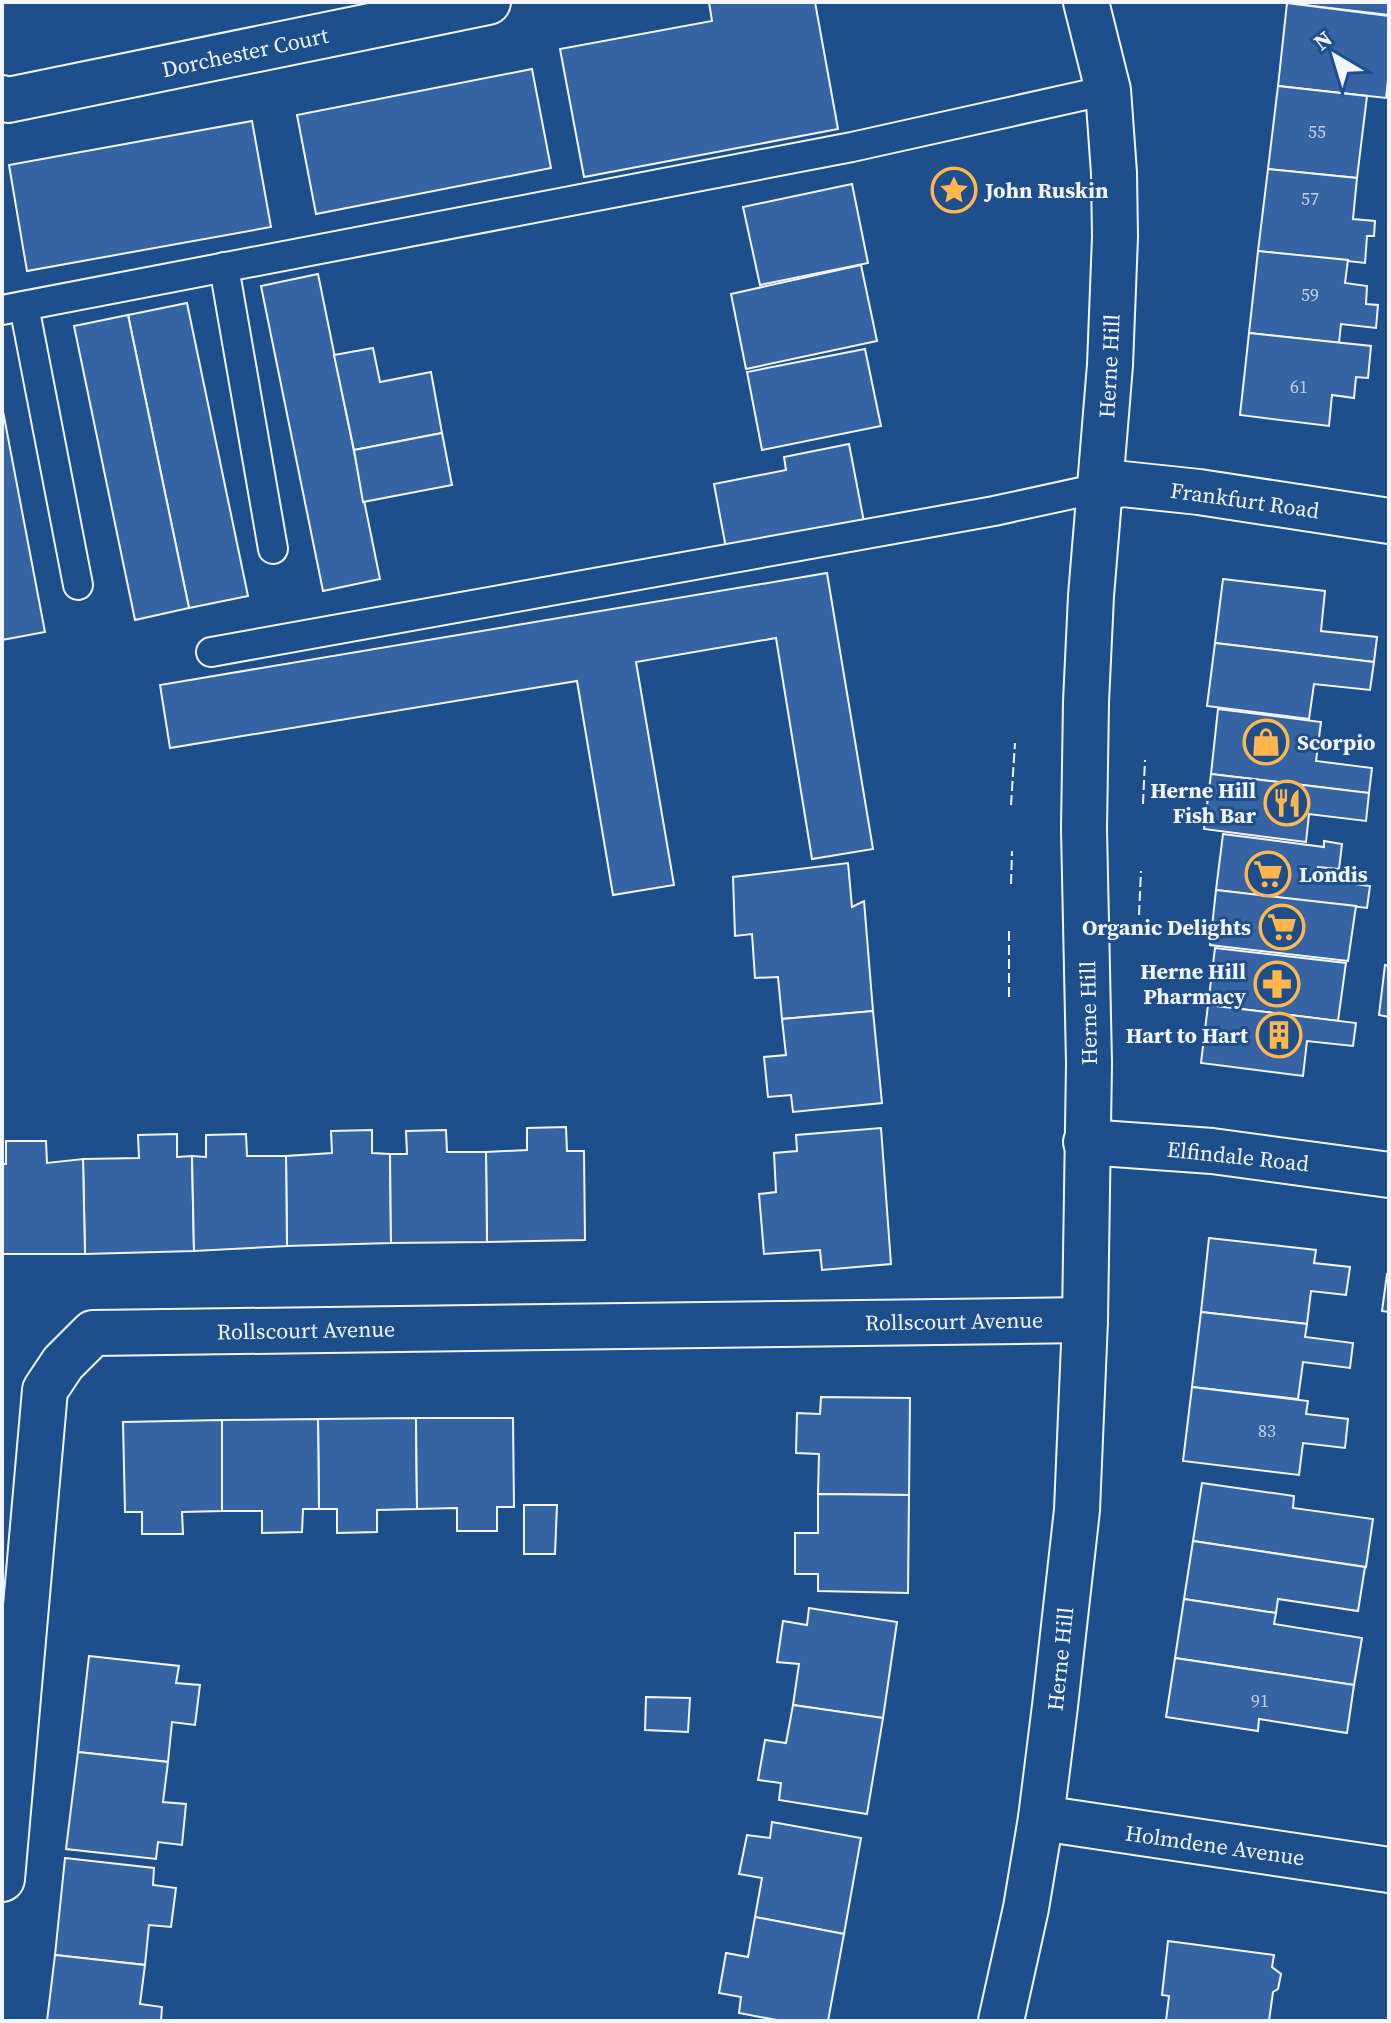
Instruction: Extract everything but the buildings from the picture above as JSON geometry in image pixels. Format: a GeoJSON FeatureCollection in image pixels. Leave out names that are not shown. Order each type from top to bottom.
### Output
{"type":"FeatureCollection","features":[{"type":"Feature","properties":{"kind":"street","name":"Dorchester Court"},"geometry":{"type":"LineString","coordinates":[[2,98],[8,100],[488,2]]}},
{"type":"Feature","properties":{"kind":"street","name":"Herne Hill"},"geometry":{"type":"LineString","coordinates":[[1001,2021],[1026,1908],[1041,1818],[1077,1510],[1085,1320],[1089,1063],[1084,779],[1091,596],[1110,365],[1115,237],[1108,90],[1086,2]]}},
{"type":"Feature","properties":{"kind":"street","name":"Frankfurt Road"},"geometry":{"type":"LineString","coordinates":[[1100,488],[1123,484],[1186,490],[1389,521]]}},
{"type":"Feature","properties":{"kind":"street","name":"Elfindale Road"},"geometry":{"type":"LineString","coordinates":[[1086,1142],[1212,1151],[1389,1175]]}},
{"type":"Feature","properties":{"kind":"street","name":"Rollscourt Avenue"},"geometry":{"type":"LineString","coordinates":[[3,1854],[45,1390],[63,1363],[93,1333],[1085,1320]]}},
{"type":"Feature","properties":{"kind":"street","name":"Holmdene Avenue"},"geometry":{"type":"LineString","coordinates":[[1041,1818],[1389,1870]]}},
{"type":"Feature","properties":{"kind":"lane"},"geometry":{"type":"LineString","coordinates":[[78,585],[13,308],[852,147],[1108,90]]}},
{"type":"Feature","properties":{"kind":"lane"},"geometry":{"type":"LineString","coordinates":[[224,267],[273,549]]}},
{"type":"Feature","properties":{"kind":"lane"},"geometry":{"type":"LineString","coordinates":[[211,652],[994,511],[1100,488]]}},
{"type":"Feature","properties":{"kind":"fence"},"geometry":{"type":"LineString","coordinates":[[1011,805],[1015,743]]}},
{"type":"Feature","properties":{"kind":"fence"},"geometry":{"type":"LineString","coordinates":[[1143,804],[1145,760]]}},
{"type":"Feature","properties":{"kind":"fence"},"geometry":{"type":"LineString","coordinates":[[1011,884],[1012,851]]}},
{"type":"Feature","properties":{"kind":"fence"},"geometry":{"type":"LineString","coordinates":[[1139,915],[1141,871]]}},
{"type":"Feature","properties":{"kind":"fence"},"geometry":{"type":"LineString","coordinates":[[1009,931],[1009,1000]]}},
{"type":"Feature","properties":{"kind":"place","name":"John Ruskin"},"geometry":{"type":"Point","coordinates":[954,190]}},
{"type":"Feature","properties":{"kind":"place","name":"Scorpio"},"geometry":{"type":"Point","coordinates":[1266,742]}},
{"type":"Feature","properties":{"kind":"place","name":"Herne Hill Fish Bar"},"geometry":{"type":"Point","coordinates":[1287,803]}},
{"type":"Feature","properties":{"kind":"place","name":"Londis"},"geometry":{"type":"Point","coordinates":[1268,874]}},
{"type":"Feature","properties":{"kind":"place","name":"Organic Delights"},"geometry":{"type":"Point","coordinates":[1282,927]}},
{"type":"Feature","properties":{"kind":"place","name":"Herne Hill Pharmacy"},"geometry":{"type":"Point","coordinates":[1277,984]}},
{"type":"Feature","properties":{"kind":"place","name":"Hart to Hart"},"geometry":{"type":"Point","coordinates":[1279,1035]}}]}
